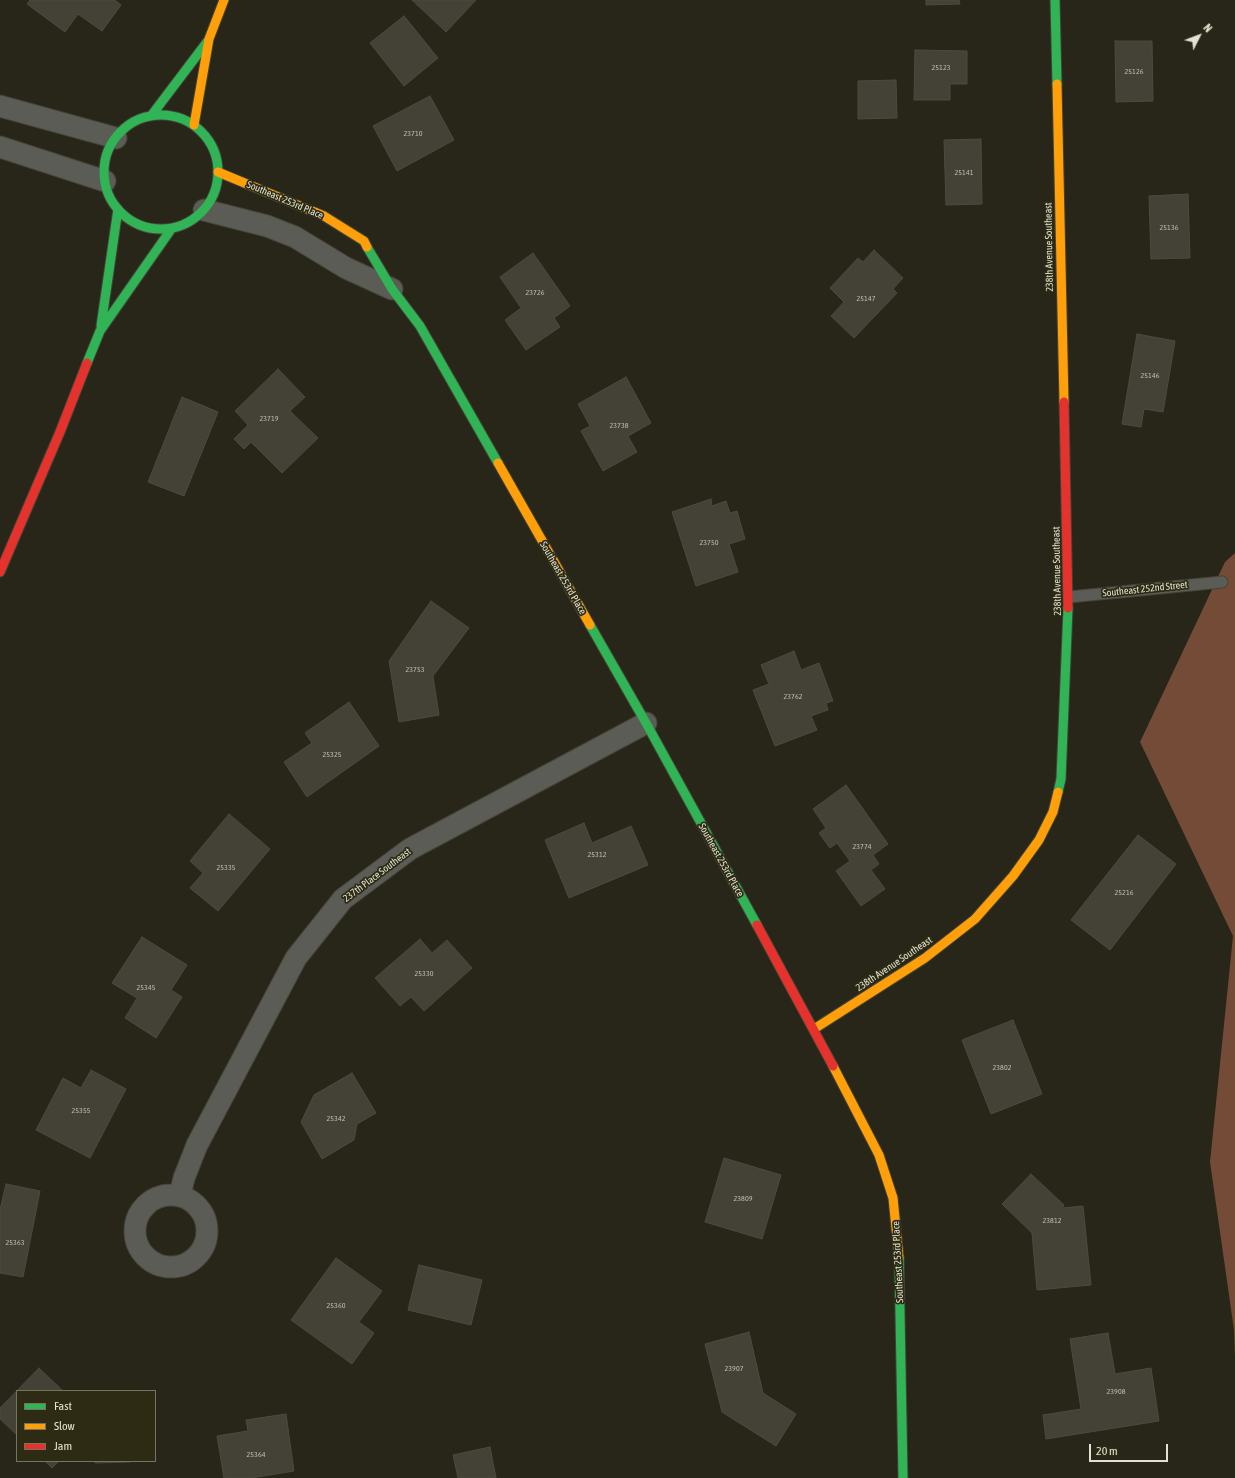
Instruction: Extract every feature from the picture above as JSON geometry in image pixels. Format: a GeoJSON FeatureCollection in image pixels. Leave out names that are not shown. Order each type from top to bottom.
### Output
{"type":"FeatureCollection","features":[{"type":"Feature","properties":{"kind":"street"},"geometry":{"type":"LineString","coordinates":[[194,125],[209,39],[224,0]]}},
{"type":"Feature","properties":{"kind":"street","name":"238th Avenue Southeast"},"geometry":{"type":"LineString","coordinates":[[814,1029],[925,958],[975,919],[1013,876],[1039,840],[1053,812],[1062,779],[1069,597],[1055,0]]}},
{"type":"Feature","properties":{"kind":"street"},"geometry":{"type":"LineString","coordinates":[[151,116],[209,39]]}},
{"type":"Feature","properties":{"kind":"street"},"geometry":{"type":"LineString","coordinates":[[0,106],[116,138]]}},
{"type":"Feature","properties":{"kind":"street"},"geometry":{"type":"LineString","coordinates":[[166,115],[181,118],[194,125],[205,135],[213,148],[217,162],[218,172],[215,192],[204,210],[186,224],[172,228],[157,229],[142,226],[129,219],[118,209],[110,196],[105,181],[104,167],[108,153],[116,138],[124,128],[151,116],[166,115]]}},
{"type":"Feature","properties":{"kind":"street"},"geometry":{"type":"LineString","coordinates":[[0,147],[105,181]]}},
{"type":"Feature","properties":{"kind":"street","name":"Southeast 253rd Place"},"geometry":{"type":"LineString","coordinates":[[218,172],[324,216],[364,241],[392,289],[420,326],[646,723],[814,1029],[879,1155],[893,1198],[899,1249],[903,1478]]}},
{"type":"Feature","properties":{"kind":"street"},"geometry":{"type":"LineString","coordinates":[[0,572],[60,432],[100,331],[118,209]]}},
{"type":"Feature","properties":{"kind":"street","name":"Southeast 253rd Place"},"geometry":{"type":"LineString","coordinates":[[204,210],[267,226],[295,237],[346,268],[392,289]]}},
{"type":"Feature","properties":{"kind":"street"},"geometry":{"type":"LineString","coordinates":[[100,331],[172,228]]}},
{"type":"Feature","properties":{"kind":"street","name":"237th Place Southeast"},"geometry":{"type":"LineString","coordinates":[[180,1195],[184,1178],[197,1145],[296,958],[343,899],[410,849],[646,723]]}},
{"type":"Feature","properties":{"kind":"lane","name":"Southeast 252nd Street"},"geometry":{"type":"LineString","coordinates":[[1069,597],[1222,582]]}},
{"type":"Feature","properties":{"kind":"shaded area"},"geometry":{"type":"Polygon","coordinates":[[[1235,553],[1235,1358],[1234,1330],[1210,1162],[1233,936],[1140,742],[1225,562],[1235,553]]]}},
{"type":"Feature","properties":{"kind":"building"},"geometry":{"type":"Polygon","coordinates":[[[30,0],[115,0],[121,5],[102,31],[78,14],[65,32],[27,4],[30,0]]]}},
{"type":"Feature","properties":{"kind":"building"},"geometry":{"type":"Polygon","coordinates":[[[412,0],[476,0],[446,32],[412,0]]]}},
{"type":"Feature","properties":{"kind":"building"},"geometry":{"type":"Polygon","coordinates":[[[926,0],[959,0],[960,4],[926,5],[926,0]]]}},
{"type":"Feature","properties":{"kind":"building"},"geometry":{"type":"Polygon","coordinates":[[[404,16],[438,58],[404,86],[370,43],[404,16]]]}},
{"type":"Feature","properties":{"kind":"building"},"geometry":{"type":"Polygon","coordinates":[[[1115,41],[1152,41],[1153,101],[1116,102],[1115,41]]]}},
{"type":"Feature","properties":{"kind":"building"},"geometry":{"type":"Polygon","coordinates":[[[915,50],[967,51],[967,84],[950,84],[950,100],[914,100],[915,50]]]}},
{"type":"Feature","properties":{"kind":"building"},"geometry":{"type":"Polygon","coordinates":[[[896,80],[897,118],[858,119],[858,81],[896,80]]]}},
{"type":"Feature","properties":{"kind":"building"},"geometry":{"type":"Polygon","coordinates":[[[430,96],[454,140],[397,171],[373,126],[430,96]]]}},
{"type":"Feature","properties":{"kind":"building"},"geometry":{"type":"Polygon","coordinates":[[[981,139],[982,204],[946,205],[944,140],[981,139]]]}},
{"type":"Feature","properties":{"kind":"building"},"geometry":{"type":"Polygon","coordinates":[[[1188,194],[1190,258],[1151,259],[1149,196],[1188,194]]]}},
{"type":"Feature","properties":{"kind":"building"},"geometry":{"type":"Polygon","coordinates":[[[874,250],[903,278],[893,289],[897,293],[854,338],[831,316],[844,302],[830,288],[858,258],[863,262],[874,250]]]}},
{"type":"Feature","properties":{"kind":"building"},"geometry":{"type":"Polygon","coordinates":[[[533,253],[570,306],[554,318],[560,327],[526,350],[505,320],[521,308],[500,277],[533,253]]]}},
{"type":"Feature","properties":{"kind":"building"},"geometry":{"type":"Polygon","coordinates":[[[1137,334],[1175,341],[1163,412],[1144,409],[1141,427],[1122,424],[1137,334]]]}},
{"type":"Feature","properties":{"kind":"building"},"geometry":{"type":"Polygon","coordinates":[[[278,369],[305,397],[290,411],[318,438],[282,473],[251,442],[244,449],[234,439],[248,425],[235,411],[278,369]]]}},
{"type":"Feature","properties":{"kind":"building"},"geometry":{"type":"Polygon","coordinates":[[[626,377],[651,423],[628,436],[637,452],[603,471],[581,431],[590,426],[578,404],[626,377]]]}},
{"type":"Feature","properties":{"kind":"building"},"geometry":{"type":"Polygon","coordinates":[[[182,397],[218,412],[184,496],[148,482],[182,397]]]}},
{"type":"Feature","properties":{"kind":"building"},"geometry":{"type":"Polygon","coordinates":[[[711,499],[712,506],[726,501],[730,513],[737,511],[745,539],[729,544],[738,572],[696,586],[672,512],[711,499]]]}},
{"type":"Feature","properties":{"kind":"building"},"geometry":{"type":"Polygon","coordinates":[[[431,601],[469,628],[433,676],[439,715],[399,722],[389,661],[431,601]]]}},
{"type":"Feature","properties":{"kind":"building"},"geometry":{"type":"Polygon","coordinates":[[[794,651],[801,670],[819,663],[833,701],[826,703],[828,710],[811,716],[817,730],[775,746],[753,690],[769,684],[761,665],[794,651]]]}},
{"type":"Feature","properties":{"kind":"building"},"geometry":{"type":"Polygon","coordinates":[[[349,702],[379,746],[307,797],[284,762],[312,743],[305,733],[349,702]]]}},
{"type":"Feature","properties":{"kind":"building"},"geometry":{"type":"Polygon","coordinates":[[[846,785],[888,844],[873,855],[879,864],[871,870],[885,889],[861,906],[836,871],[850,861],[837,843],[830,848],[819,833],[826,828],[813,809],[846,785]]]}},
{"type":"Feature","properties":{"kind":"building"},"geometry":{"type":"Polygon","coordinates":[[[229,814],[270,849],[218,911],[190,888],[203,873],[190,861],[229,814]]]}},
{"type":"Feature","properties":{"kind":"building"},"geometry":{"type":"Polygon","coordinates":[[[584,823],[592,843],[631,826],[648,865],[569,898],[545,840],[584,823]]]}},
{"type":"Feature","properties":{"kind":"building"},"geometry":{"type":"Polygon","coordinates":[[[1138,835],[1176,864],[1110,950],[1071,920],[1138,835]]]}},
{"type":"Feature","properties":{"kind":"building"},"geometry":{"type":"Polygon","coordinates":[[[142,937],[187,965],[171,990],[182,997],[156,1038],[125,1018],[137,998],[112,983],[142,937]]]}},
{"type":"Feature","properties":{"kind":"building"},"geometry":{"type":"Polygon","coordinates":[[[420,939],[432,953],[447,940],[472,968],[424,1011],[411,997],[400,1006],[375,978],[420,939]]]}},
{"type":"Feature","properties":{"kind":"building"},"geometry":{"type":"Polygon","coordinates":[[[1013,1020],[1042,1094],[991,1114],[962,1040],[1013,1020]]]}},
{"type":"Feature","properties":{"kind":"building"},"geometry":{"type":"Polygon","coordinates":[[[91,1070],[126,1089],[90,1158],[36,1130],[63,1078],[81,1088],[91,1070]]]}},
{"type":"Feature","properties":{"kind":"building"},"geometry":{"type":"Polygon","coordinates":[[[352,1073],[376,1113],[357,1124],[354,1140],[322,1159],[301,1122],[314,1095],[352,1073]]]}},
{"type":"Feature","properties":{"kind":"building"},"geometry":{"type":"Polygon","coordinates":[[[724,1158],[781,1175],[762,1239],[705,1222],[724,1158]]]}},
{"type":"Feature","properties":{"kind":"building"},"geometry":{"type":"Polygon","coordinates":[[[1031,1174],[1064,1205],[1062,1208],[1083,1206],[1091,1285],[1037,1290],[1032,1233],[1002,1204],[1031,1174]]]}},
{"type":"Feature","properties":{"kind":"building"},"geometry":{"type":"Polygon","coordinates":[[[6,1184],[40,1191],[23,1277],[0,1273],[0,1210],[6,1184]]]}},
{"type":"Feature","properties":{"kind":"building"},"geometry":{"type":"Polygon","coordinates":[[[336,1258],[382,1291],[359,1322],[374,1333],[352,1364],[291,1320],[336,1258]]]}},
{"type":"Feature","properties":{"kind":"building"},"geometry":{"type":"Polygon","coordinates":[[[419,1265],[482,1280],[471,1325],[408,1310],[419,1265]]]}},
{"type":"Feature","properties":{"kind":"building"},"geometry":{"type":"Polygon","coordinates":[[[749,1332],[763,1393],[796,1414],[776,1446],[722,1412],[705,1344],[749,1332]]]}},
{"type":"Feature","properties":{"kind":"building"},"geometry":{"type":"Polygon","coordinates":[[[1108,1333],[1115,1374],[1151,1368],[1159,1421],[1046,1439],[1043,1415],[1081,1409],[1070,1339],[1108,1333]]]}},
{"type":"Feature","properties":{"kind":"building"},"geometry":{"type":"Polygon","coordinates":[[[39,1368],[62,1390],[18,1390],[39,1368]]]}},
{"type":"Feature","properties":{"kind":"building"},"geometry":{"type":"Polygon","coordinates":[[[16,1392],[16,1434],[0,1419],[0,1408],[16,1392]]]}},
{"type":"Feature","properties":{"kind":"building"},"geometry":{"type":"Polygon","coordinates":[[[286,1414],[294,1471],[251,1478],[224,1478],[217,1436],[248,1431],[246,1420],[286,1414]]]}},
{"type":"Feature","properties":{"kind":"building"},"geometry":{"type":"Polygon","coordinates":[[[490,1447],[496,1478],[458,1478],[453,1455],[490,1447]]]}},
{"type":"Feature","properties":{"kind":"building"},"geometry":{"type":"Polygon","coordinates":[[[46,1462],[58,1462],[52,1468],[46,1462]]]}},
{"type":"Feature","properties":{"kind":"building"},"geometry":{"type":"Polygon","coordinates":[[[95,1462],[130,1462],[95,1463],[95,1462]]]}},
{"type":"Feature","properties":{"kind":"traffic: fast"},"geometry":{"type":"LineString","coordinates":[[1055,0],[1057,84]]}},
{"type":"Feature","properties":{"kind":"traffic: fast"},"geometry":{"type":"LineString","coordinates":[[151,116],[207,42]]}},
{"type":"Feature","properties":{"kind":"traffic: fast"},"geometry":{"type":"LineString","coordinates":[[161,115],[172,116],[183,120],[193,125],[201,132],[208,140],[213,150],[217,161],[218,172],[217,183],[213,194],[208,204],[201,212],[193,219],[183,224],[172,228],[161,229],[150,228],[139,224],[129,219],[121,212],[114,204],[109,194],[105,183],[104,172],[105,161],[109,150],[114,140],[121,132],[129,125],[139,120],[150,116],[161,115]]}},
{"type":"Feature","properties":{"kind":"traffic: fast"},"geometry":{"type":"LineString","coordinates":[[101,326],[118,209]]}},
{"type":"Feature","properties":{"kind":"traffic: fast"},"geometry":{"type":"LineString","coordinates":[[87,363],[100,331],[172,228]]}},
{"type":"Feature","properties":{"kind":"traffic: fast"},"geometry":{"type":"LineString","coordinates":[[367,247],[392,289],[420,326],[498,463]]}},
{"type":"Feature","properties":{"kind":"traffic: fast"},"geometry":{"type":"LineString","coordinates":[[1058,792],[1061,779],[1068,608]]}},
{"type":"Feature","properties":{"kind":"traffic: fast"},"geometry":{"type":"LineString","coordinates":[[590,625],[646,723],[757,925]]}},
{"type":"Feature","properties":{"kind":"traffic: fast"},"geometry":{"type":"LineString","coordinates":[[899,1258],[903,1478]]}},
{"type":"Feature","properties":{"kind":"traffic: slow"},"geometry":{"type":"LineString","coordinates":[[194,125],[209,39],[224,0]]}},
{"type":"Feature","properties":{"kind":"traffic: slow"},"geometry":{"type":"LineString","coordinates":[[1057,84],[1064,402]]}},
{"type":"Feature","properties":{"kind":"traffic: slow"},"geometry":{"type":"LineString","coordinates":[[218,172],[324,216],[364,241],[367,247]]}},
{"type":"Feature","properties":{"kind":"traffic: slow"},"geometry":{"type":"LineString","coordinates":[[498,463],[590,625]]}},
{"type":"Feature","properties":{"kind":"traffic: slow"},"geometry":{"type":"LineString","coordinates":[[814,1029],[925,958],[975,919],[1013,876],[1039,840],[1053,812],[1058,792]]}},
{"type":"Feature","properties":{"kind":"traffic: slow"},"geometry":{"type":"LineString","coordinates":[[833,1066],[879,1155],[893,1198],[899,1258]]}},
{"type":"Feature","properties":{"kind":"traffic: jam"},"geometry":{"type":"LineString","coordinates":[[0,572],[60,432],[87,363]]}},
{"type":"Feature","properties":{"kind":"traffic: jam"},"geometry":{"type":"LineString","coordinates":[[1064,402],[1068,608]]}},
{"type":"Feature","properties":{"kind":"traffic: jam"},"geometry":{"type":"LineString","coordinates":[[757,925],[833,1066]]}}]}
